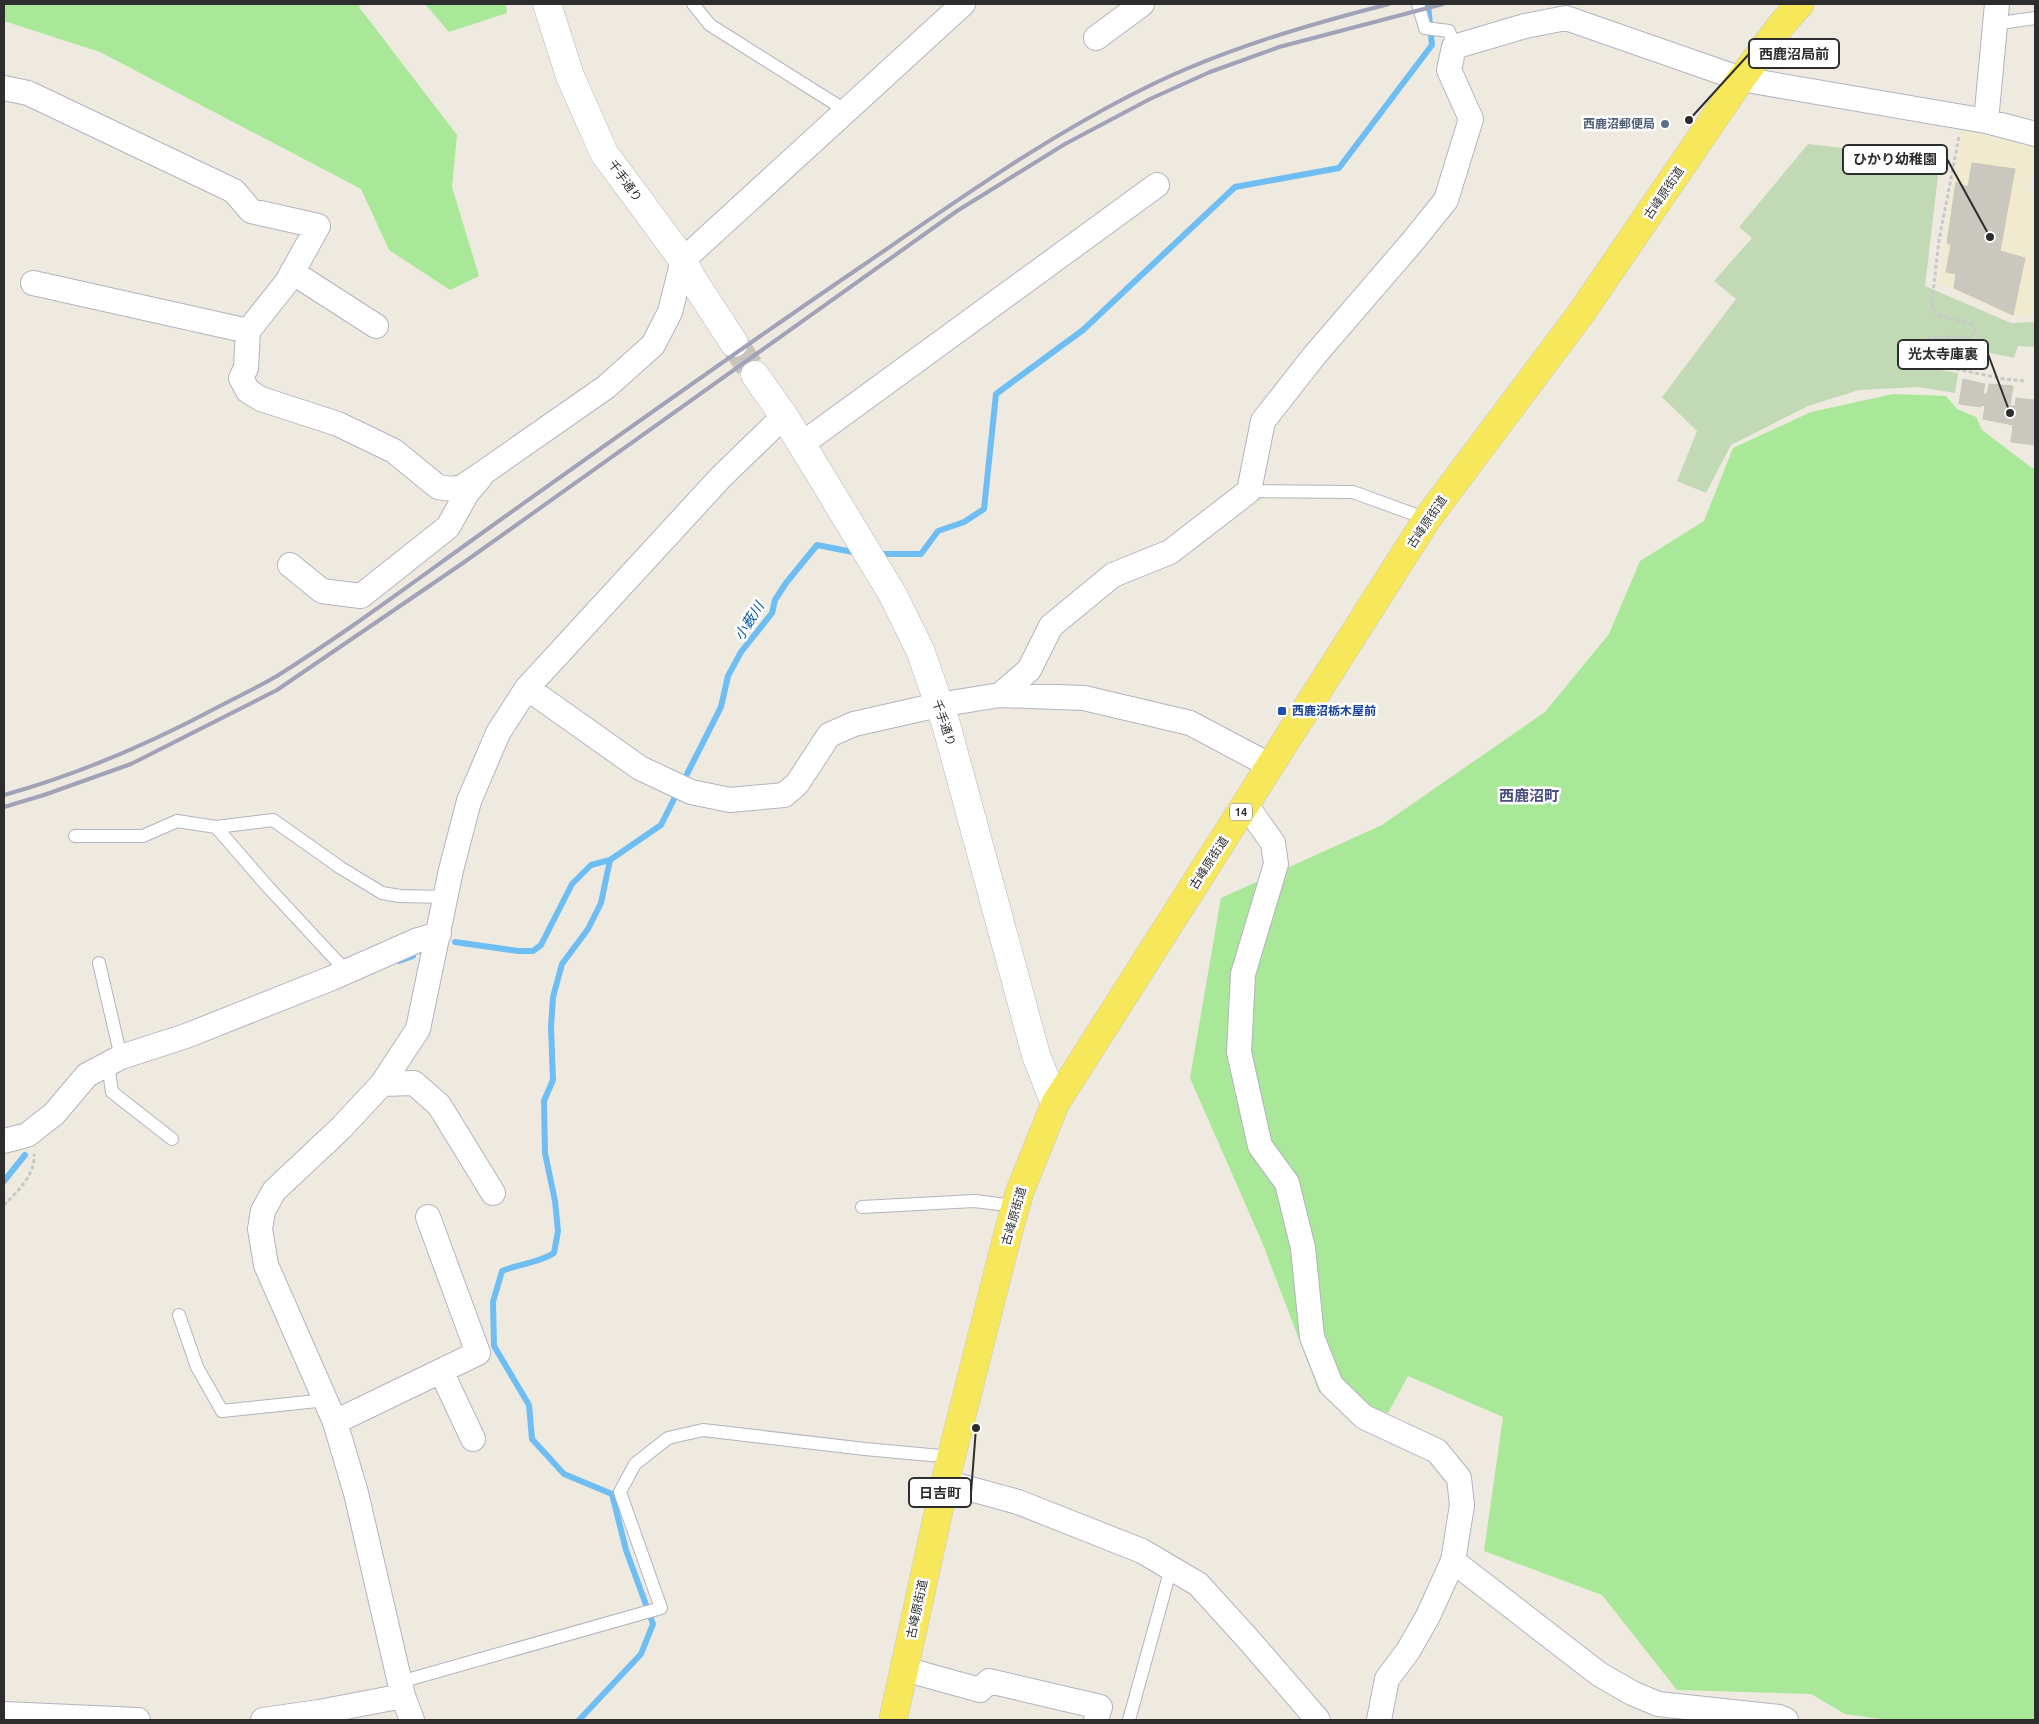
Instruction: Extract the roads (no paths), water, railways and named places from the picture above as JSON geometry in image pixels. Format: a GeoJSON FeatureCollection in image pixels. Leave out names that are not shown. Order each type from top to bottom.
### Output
{"type":"FeatureCollection","features":[{"type":"Feature","properties":{"kind":"main road","name":"古峰原街道"},"geometry":{"type":"LineString","coordinates":[[893,1720],[949,1469],[1016,1206],[1055,1104],[1427,519],[1582,312],[1741,79],[1782,24],[1800,4]]}},
{"type":"Feature","properties":{"kind":"street","name":"千手通り"},"geometry":{"type":"LineString","coordinates":[[547,4],[570,76],[604,153],[683,260],[691,277],[734,343]]}},
{"type":"Feature","properties":{"kind":"street"},"geometry":{"type":"LineString","coordinates":[[4,88],[28,93],[234,191],[251,211],[318,226],[292,272],[248,331],[246,368],[241,378],[248,390],[261,399],[338,424],[394,451],[438,487],[452,489],[462,486],[484,472],[606,387],[653,345],[670,312],[683,260],[963,4]]}},
{"type":"Feature","properties":{"kind":"street"},"geometry":{"type":"LineString","coordinates":[[1096,38],[1142,4]]}},
{"type":"Feature","properties":{"kind":"street"},"geometry":{"type":"LineString","coordinates":[[1986,121],[1996,14]]}},
{"type":"Feature","properties":{"kind":"street"},"geometry":{"type":"LineString","coordinates":[[1000,694],[1029,670],[1051,626],[1113,575],[1170,552],[1248,491],[1263,421],[1314,356],[1414,241],[1446,200],[1471,119],[1449,70],[1454,47],[1526,26],[1566,18],[1741,79],[1986,121],[2035,134]]}},
{"type":"Feature","properties":{"kind":"street"},"geometry":{"type":"LineString","coordinates":[[802,444],[1157,185]]}},
{"type":"Feature","properties":{"kind":"street"},"geometry":{"type":"LineString","coordinates":[[292,272],[376,326]]}},
{"type":"Feature","properties":{"kind":"street"},"geometry":{"type":"LineString","coordinates":[[33,283],[248,331]]}},
{"type":"Feature","properties":{"kind":"street","name":"千手通り"},"geometry":{"type":"LineString","coordinates":[[755,375],[802,444],[893,595],[920,650],[950,739],[1036,1055],[1055,1104]]}},
{"type":"Feature","properties":{"kind":"street"},"geometry":{"type":"LineString","coordinates":[[412,1720],[402,1689],[356,1493],[335,1422],[266,1265],[260,1229],[263,1211],[274,1191],[341,1128],[382,1084],[418,1029],[447,897],[451,870],[469,801],[498,733],[527,688],[721,477],[784,416]]}},
{"type":"Feature","properties":{"kind":"street"},"geometry":{"type":"LineString","coordinates":[[290,564],[322,591],[361,596],[448,527],[467,493],[484,472]]}},
{"type":"Feature","properties":{"kind":"street"},"geometry":{"type":"LineString","coordinates":[[527,688],[640,768],[691,792],[730,800],[784,795],[797,784],[828,735],[854,724],[938,705],[1000,694],[1084,698],[1190,723],[1271,766]]}},
{"type":"Feature","properties":{"kind":"street"},"geometry":{"type":"LineString","coordinates":[[1246,805],[1273,843],[1276,864],[1243,974],[1239,1052],[1260,1146],[1287,1183],[1303,1248],[1312,1336],[1331,1385],[1364,1417],[1437,1451],[1459,1478],[1462,1505],[1453,1561],[1428,1616],[1408,1651],[1387,1679],[1379,1720]]}},
{"type":"Feature","properties":{"kind":"street"},"geometry":{"type":"LineString","coordinates":[[4,1141],[30,1140],[87,1075],[115,1060],[186,1036],[347,972],[418,940],[439,934]]}},
{"type":"Feature","properties":{"kind":"street"},"geometry":{"type":"LineString","coordinates":[[382,1084],[414,1083],[439,1105],[493,1193]]}},
{"type":"Feature","properties":{"kind":"street"},"geometry":{"type":"LineString","coordinates":[[335,1422],[478,1353],[428,1217]]}},
{"type":"Feature","properties":{"kind":"street"},"geometry":{"type":"LineString","coordinates":[[441,1371],[473,1439]]}},
{"type":"Feature","properties":{"kind":"street"},"geometry":{"type":"LineString","coordinates":[[949,1469],[1018,1502],[1142,1551],[1198,1584],[1318,1720]]}},
{"type":"Feature","properties":{"kind":"street"},"geometry":{"type":"LineString","coordinates":[[1453,1561],[1599,1674],[1632,1693],[1658,1704],[1779,1717],[1786,1720]]}},
{"type":"Feature","properties":{"kind":"street"},"geometry":{"type":"LineString","coordinates":[[904,1669],[980,1690],[989,1681],[1100,1707],[1096,1720]]}},
{"type":"Feature","properties":{"kind":"street"},"geometry":{"type":"LineString","coordinates":[[263,1720],[319,1712],[402,1689]]}},
{"type":"Feature","properties":{"kind":"street"},"geometry":{"type":"LineString","coordinates":[[4,1714],[138,1720]]}},
{"type":"Feature","properties":{"kind":"lane"},"geometry":{"type":"LineString","coordinates":[[693,4],[710,25],[845,110]]}},
{"type":"Feature","properties":{"kind":"lane"},"geometry":{"type":"LineString","coordinates":[[1418,4],[1425,28],[1449,32],[1454,47]]}},
{"type":"Feature","properties":{"kind":"lane"},"geometry":{"type":"LineString","coordinates":[[1996,14],[2035,18]]}},
{"type":"Feature","properties":{"kind":"lane"},"geometry":{"type":"LineString","coordinates":[[1248,491],[1302,490],[1353,492],[1427,519]]}},
{"type":"Feature","properties":{"kind":"lane"},"geometry":{"type":"LineString","coordinates":[[74,836],[143,836],[177,820],[216,828],[273,820],[341,868],[382,893],[400,896],[447,897]]}},
{"type":"Feature","properties":{"kind":"lane"},"geometry":{"type":"LineString","coordinates":[[216,828],[347,972]]}},
{"type":"Feature","properties":{"kind":"lane"},"geometry":{"type":"LineString","coordinates":[[99,963],[115,1060],[112,1092],[172,1138]]}},
{"type":"Feature","properties":{"kind":"lane"},"geometry":{"type":"LineString","coordinates":[[862,1207],[974,1201],[1016,1206]]}},
{"type":"Feature","properties":{"kind":"lane"},"geometry":{"type":"LineString","coordinates":[[179,1315],[197,1366],[222,1411],[326,1400]]}},
{"type":"Feature","properties":{"kind":"lane"},"geometry":{"type":"LineString","coordinates":[[402,1689],[661,1608],[620,1492],[635,1464],[668,1438],[703,1430],[865,1449],[949,1469]]}},
{"type":"Feature","properties":{"kind":"lane"},"geometry":{"type":"LineString","coordinates":[[1129,1720],[1171,1568]]}},
{"type":"Feature","properties":{"kind":"waterway"},"geometry":{"type":"LineString","coordinates":[[878,554],[921,554],[938,531],[964,522],[984,509],[996,394],[1083,330],[1235,187],[1339,168],[1432,45],[1428,4]]}},
{"type":"Feature","properties":{"kind":"waterway","name":"小薮川"},"geometry":{"type":"LineString","coordinates":[[683,782],[721,707],[728,676],[741,652],[772,613],[775,600],[786,583],[817,545],[858,553]]}},
{"type":"Feature","properties":{"kind":"waterway"},"geometry":{"type":"LineString","coordinates":[[455,942],[518,951],[533,951],[541,945],[572,884],[591,865],[610,860],[661,825],[678,791]]}},
{"type":"Feature","properties":{"kind":"waterway"},"geometry":{"type":"LineString","coordinates":[[579,1720],[641,1654],[653,1624],[626,1550],[612,1494],[564,1474],[532,1439],[529,1405],[494,1346],[493,1302],[502,1271],[542,1259],[554,1253],[558,1231],[555,1201],[545,1153],[544,1101],[553,1080],[551,1027],[553,997],[562,964],[588,929],[601,903],[610,860]]}},
{"type":"Feature","properties":{"kind":"waterway"},"geometry":{"type":"LineString","coordinates":[[399,961],[413,956]]}},
{"type":"Feature","properties":{"kind":"waterway"},"geometry":{"type":"LineString","coordinates":[[4,1181],[25,1155]]}},
{"type":"Feature","properties":{"kind":"tunnel"},"geometry":{"type":"LineString","coordinates":[[734,343],[755,375]]}},
{"type":"Feature","properties":{"kind":"railway"},"geometry":{"type":"LineString","coordinates":[[4,795],[88,767],[141,745],[194,720],[277,676],[358,622],[629,428],[818,296],[967,194],[1072,127],[1174,74],[1234,50],[1296,30],[1389,4]]}},
{"type":"Feature","properties":{"kind":"railway"},"geometry":{"type":"LineString","coordinates":[[4,807],[131,764],[277,690],[463,563],[957,211],[1065,144],[1150,99],[1210,72],[1279,47],[1443,4]]}},
{"type":"Feature","properties":{"kind":"place","name":"西鹿沼局前"},"geometry":{"type":"Point","coordinates":[1689,120]}},
{"type":"Feature","properties":{"kind":"place","name":"西鹿沼郵便局"},"geometry":{"type":"Point","coordinates":[1665,124]}},
{"type":"Feature","properties":{"kind":"place","name":"ひかり幼稚園"},"geometry":{"type":"Point","coordinates":[1990,237]}},
{"type":"Feature","properties":{"kind":"place","name":"光太寺庫裏"},"geometry":{"type":"Point","coordinates":[2010,413]}},
{"type":"Feature","properties":{"kind":"place","name":"西鹿沼栃木屋前"},"geometry":{"type":"Point","coordinates":[1282,711]}},
{"type":"Feature","properties":{"kind":"place","name":"日吉町"},"geometry":{"type":"Point","coordinates":[976,1428]}},
{"type":"Feature","properties":{"kind":"district","name":"西鹿沼町"},"geometry":{"type":"Point","coordinates":[1529,796]}}]}
